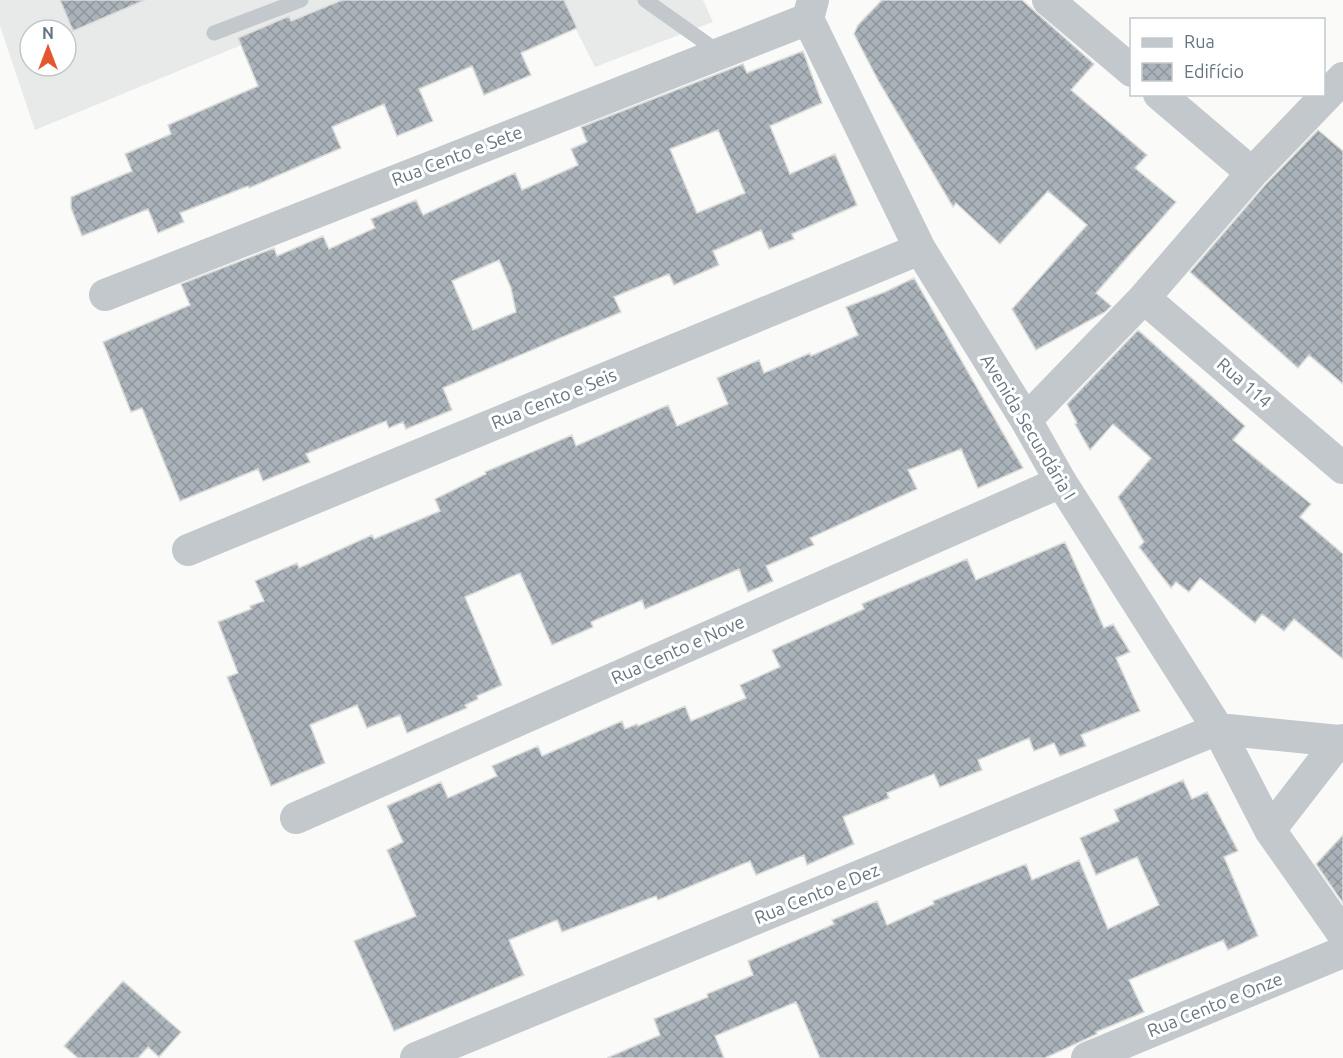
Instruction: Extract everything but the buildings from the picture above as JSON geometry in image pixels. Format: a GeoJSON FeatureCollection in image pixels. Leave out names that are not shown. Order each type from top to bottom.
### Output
{"type":"FeatureCollection","features":[{"type":"Feature","properties":{"kind":"street"},"geometry":{"type":"LineString","coordinates":[[1048,0],[1130,70]]}},
{"type":"Feature","properties":{"kind":"street","name":"Rua Cento e Sete"},"geometry":{"type":"LineString","coordinates":[[105,295],[720,53],[811,9]]}},
{"type":"Feature","properties":{"kind":"street","name":"Avenida Secundária I"},"geometry":{"type":"LineString","coordinates":[[811,9],[920,249],[1026,420],[1061,482],[1218,729],[1270,830],[1343,934]]}},
{"type":"Feature","properties":{"kind":"street"},"geometry":{"type":"LineString","coordinates":[[1026,420],[1144,298],[1252,173],[1340,88]]}},
{"type":"Feature","properties":{"kind":"street"},"geometry":{"type":"LineString","coordinates":[[1161,96],[1252,173]]}},
{"type":"Feature","properties":{"kind":"street","name":"Rua Cento e Seis"},"geometry":{"type":"LineString","coordinates":[[188,550],[920,249]]}},
{"type":"Feature","properties":{"kind":"street","name":"Rua 114"},"geometry":{"type":"LineString","coordinates":[[1144,298],[1343,468]]}},
{"type":"Feature","properties":{"kind":"street","name":"Rua Cento e Nove"},"geometry":{"type":"LineString","coordinates":[[296,818],[1061,482]]}},
{"type":"Feature","properties":{"kind":"street"},"geometry":{"type":"LineString","coordinates":[[1218,729],[1341,740]]}},
{"type":"Feature","properties":{"kind":"street","name":"Rua Cento e Dez"},"geometry":{"type":"LineString","coordinates":[[416,1058],[1218,729]]}},
{"type":"Feature","properties":{"kind":"street"},"geometry":{"type":"LineString","coordinates":[[1270,830],[1341,740]]}},
{"type":"Feature","properties":{"kind":"street","name":"Rua Cento e Onze"},"geometry":{"type":"LineString","coordinates":[[1087,1058],[1343,952]]}},
{"type":"Feature","properties":{"kind":"lane"},"geometry":{"type":"LineString","coordinates":[[214,33],[302,0]]}},
{"type":"Feature","properties":{"kind":"lane"},"geometry":{"type":"LineString","coordinates":[[645,0],[720,53]]}},
{"type":"Feature","properties":{"kind":"shaded area"},"geometry":{"type":"Polygon","coordinates":[[[0,0],[351,0],[35,130],[0,26],[0,0]]]}},
{"type":"Feature","properties":{"kind":"shaded area"},"geometry":{"type":"Polygon","coordinates":[[[561,0],[703,0],[713,22],[595,67],[561,0]]]}}]}
